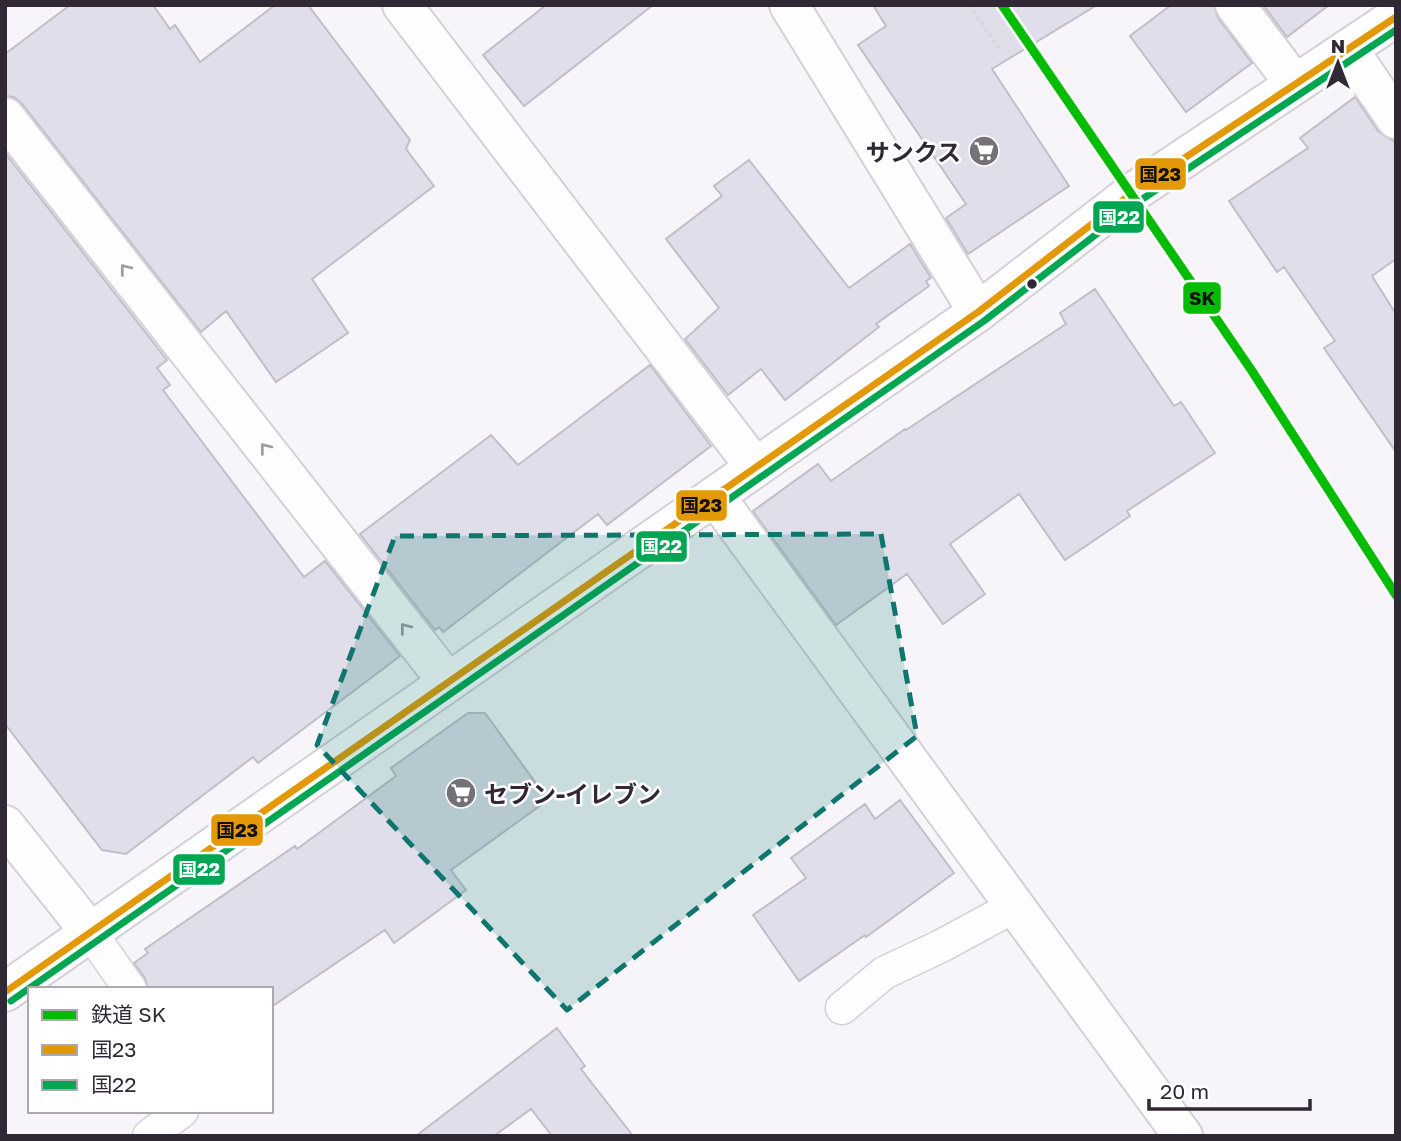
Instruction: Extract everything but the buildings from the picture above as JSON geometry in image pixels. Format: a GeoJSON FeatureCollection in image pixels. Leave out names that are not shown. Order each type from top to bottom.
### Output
{"type":"FeatureCollection","features":[{"type":"Feature","properties":{"kind":"street"},"geometry":{"type":"LineString","coordinates":[[402,5],[755,467]]}},
{"type":"Feature","properties":{"kind":"street"},"geometry":{"type":"LineString","coordinates":[[789,5],[978,312]]}},
{"type":"Feature","properties":{"kind":"street"},"geometry":{"type":"LineString","coordinates":[[1235,5],[1295,84]]}},
{"type":"Feature","properties":{"kind":"street"},"geometry":{"type":"LineString","coordinates":[[5,992],[978,312],[1132,193],[1396,17]]}},
{"type":"Feature","properties":{"kind":"street"},"geometry":{"type":"LineString","coordinates":[[1348,49],[1396,119]]}},
{"type":"Feature","properties":{"kind":"street"},"geometry":{"type":"LineString","coordinates":[[5,117],[447,681]]}},
{"type":"Feature","properties":{"kind":"street"},"geometry":{"type":"LineString","coordinates":[[715,496],[1183,1136]]}},
{"type":"Feature","properties":{"kind":"street"},"geometry":{"type":"LineString","coordinates":[[5,825],[90,932]]}},
{"type":"Feature","properties":{"kind":"lane"},"geometry":{"type":"LineString","coordinates":[[842,1008],[884,973],[1015,906]]}},
{"type":"Feature","properties":{"kind":"lane"},"geometry":{"type":"LineString","coordinates":[[90,932],[129,987]]}},
{"type":"Feature","properties":{"kind":"lane"},"geometry":{"type":"LineString","coordinates":[[149,1136],[179,1113]]}},
{"type":"Feature","properties":{"kind":"path"},"geometry":{"type":"LineString","coordinates":[[970,5],[1000,50]]}},
{"type":"Feature","properties":{"kind":"highlighted area"},"geometry":{"type":"Polygon","coordinates":[[[881,534],[917,736],[567,1010],[317,745],[395,536],[881,534]]]}},
{"type":"Feature","properties":{"kind":"rail line","name":"SK"},"geometry":{"type":"LineString","coordinates":[[1002,5],[1252,371],[1396,595]]}},
{"type":"Feature","properties":{"kind":"transit line","name":"国23"},"geometry":{"type":"LineString","coordinates":[[5,992],[978,312],[1132,193],[1396,17]]}},
{"type":"Feature","properties":{"kind":"transit line","name":"国22"},"geometry":{"type":"LineString","coordinates":[[31,987],[984,321],[1138,202],[1396,30]]}},
{"type":"Feature","properties":{"kind":"transit line","name":"国22"},"geometry":{"type":"LineString","coordinates":[[11,1001],[28,989]]}},
{"type":"Feature","properties":{"kind":"place","name":"サンクス"},"geometry":{"type":"Point","coordinates":[984,151]}},
{"type":"Feature","properties":{"kind":"place","name":"セブン-イレブン"},"geometry":{"type":"Point","coordinates":[461,793]}}]}
